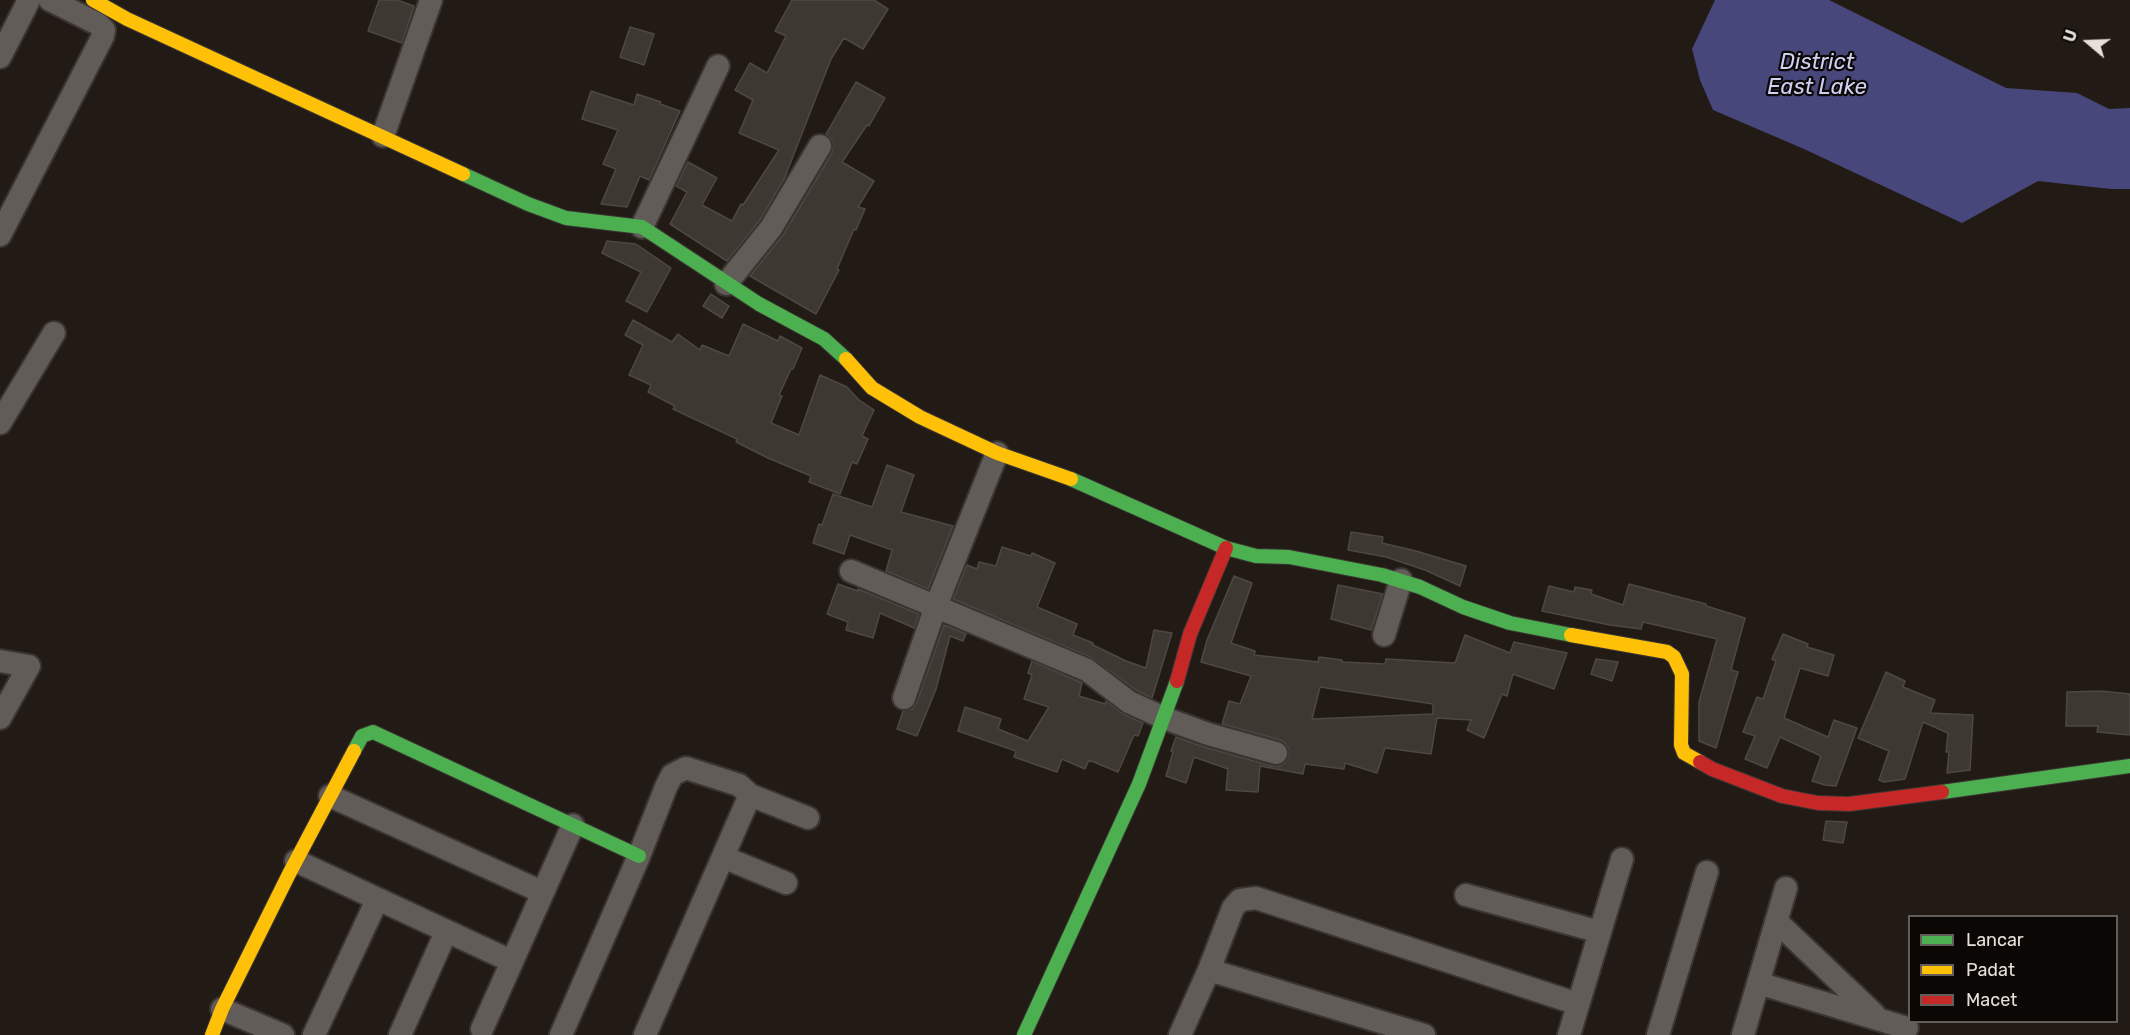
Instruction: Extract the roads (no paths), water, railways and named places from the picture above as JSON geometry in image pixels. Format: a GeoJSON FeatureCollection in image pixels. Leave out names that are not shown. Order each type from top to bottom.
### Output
{"type":"FeatureCollection","features":[{"type":"Feature","properties":{"kind":"street"},"geometry":{"type":"LineString","coordinates":[[0,57],[29,0]]}},
{"type":"Feature","properties":{"kind":"street"},"geometry":{"type":"LineString","coordinates":[[0,235],[103,36],[104,30],[98,24],[50,0]]}},
{"type":"Feature","properties":{"kind":"street"},"geometry":{"type":"LineString","coordinates":[[93,0],[127,19],[383,135],[448,168],[554,214],[593,222],[642,227],[726,284],[824,339],[837,349],[872,388],[920,417],[997,453],[1075,481],[1226,548],[1256,556],[1289,557],[1401,580],[1463,607],[1510,623],[1608,643],[1667,652],[1674,657],[1682,674],[1681,724],[1684,753],[1712,769],[1782,796],[1849,804],[2130,766]]}},
{"type":"Feature","properties":{"kind":"street"},"geometry":{"type":"LineString","coordinates":[[383,135],[431,0]]}},
{"type":"Feature","properties":{"kind":"street"},"geometry":{"type":"LineString","coordinates":[[642,227],[718,66]]}},
{"type":"Feature","properties":{"kind":"street"},"geometry":{"type":"LineString","coordinates":[[726,284],[771,228],[820,146]]}},
{"type":"Feature","properties":{"kind":"street"},"geometry":{"type":"LineString","coordinates":[[0,423],[54,333]]}},
{"type":"Feature","properties":{"kind":"street"},"geometry":{"type":"LineString","coordinates":[[903,698],[936,606],[997,453]]}},
{"type":"Feature","properties":{"kind":"street"},"geometry":{"type":"LineString","coordinates":[[1023,1035],[1139,784],[1164,718],[1190,634],[1226,548]]}},
{"type":"Feature","properties":{"kind":"street"},"geometry":{"type":"LineString","coordinates":[[851,570],[1087,670],[1129,702],[1164,718],[1208,734],[1276,753]]}},
{"type":"Feature","properties":{"kind":"street"},"geometry":{"type":"LineString","coordinates":[[1384,635],[1401,580]]}},
{"type":"Feature","properties":{"kind":"street"},"geometry":{"type":"LineString","coordinates":[[0,661],[29,666],[0,718]]}},
{"type":"Feature","properties":{"kind":"street"},"geometry":{"type":"LineString","coordinates":[[212,1035],[222,1009],[296,861],[362,736],[373,732],[639,856]]}},
{"type":"Feature","properties":{"kind":"street"},"geometry":{"type":"LineString","coordinates":[[561,1035],[672,775],[686,768],[738,785],[750,795],[808,818]]}},
{"type":"Feature","properties":{"kind":"street"},"geometry":{"type":"LineString","coordinates":[[645,1035],[750,795]]}},
{"type":"Feature","properties":{"kind":"street"},"geometry":{"type":"LineString","coordinates":[[330,796],[542,892]]}},
{"type":"Feature","properties":{"kind":"street"},"geometry":{"type":"LineString","coordinates":[[482,1029],[573,825]]}},
{"type":"Feature","properties":{"kind":"street"},"geometry":{"type":"LineString","coordinates":[[723,857],[786,883]]}},
{"type":"Feature","properties":{"kind":"street"},"geometry":{"type":"LineString","coordinates":[[1569,1035],[1622,859]]}},
{"type":"Feature","properties":{"kind":"street"},"geometry":{"type":"LineString","coordinates":[[296,861],[511,961]]}},
{"type":"Feature","properties":{"kind":"street"},"geometry":{"type":"LineString","coordinates":[[1658,1035],[1707,872]]}},
{"type":"Feature","properties":{"kind":"street"},"geometry":{"type":"LineString","coordinates":[[1743,1035],[1786,888]]}},
{"type":"Feature","properties":{"kind":"street"},"geometry":{"type":"LineString","coordinates":[[1466,895],[1600,932]]}},
{"type":"Feature","properties":{"kind":"street"},"geometry":{"type":"LineString","coordinates":[[1180,1035],[1233,908],[1240,900],[1256,898],[1578,1004]]}},
{"type":"Feature","properties":{"kind":"street"},"geometry":{"type":"LineString","coordinates":[[314,1035],[377,900]]}},
{"type":"Feature","properties":{"kind":"street"},"geometry":{"type":"LineString","coordinates":[[1776,921],[1877,1017]]}},
{"type":"Feature","properties":{"kind":"street"},"geometry":{"type":"LineString","coordinates":[[400,1035],[446,932]]}},
{"type":"Feature","properties":{"kind":"street"},"geometry":{"type":"LineString","coordinates":[[1209,970],[1424,1035]]}},
{"type":"Feature","properties":{"kind":"street"},"geometry":{"type":"LineString","coordinates":[[1758,983],[1877,1017],[1907,1028]]}},
{"type":"Feature","properties":{"kind":"street"},"geometry":{"type":"LineString","coordinates":[[222,1009],[283,1035]]}},
{"type":"Feature","properties":{"kind":"water","name":"District East Lake"},"geometry":{"type":"Polygon","coordinates":[[[1715,0],[1829,0],[2006,88],[2077,93],[2109,109],[2130,108],[2130,189],[2038,181],[1962,223],[1804,149],[1713,110],[1700,80],[1692,49],[1715,0]]]}}]}
